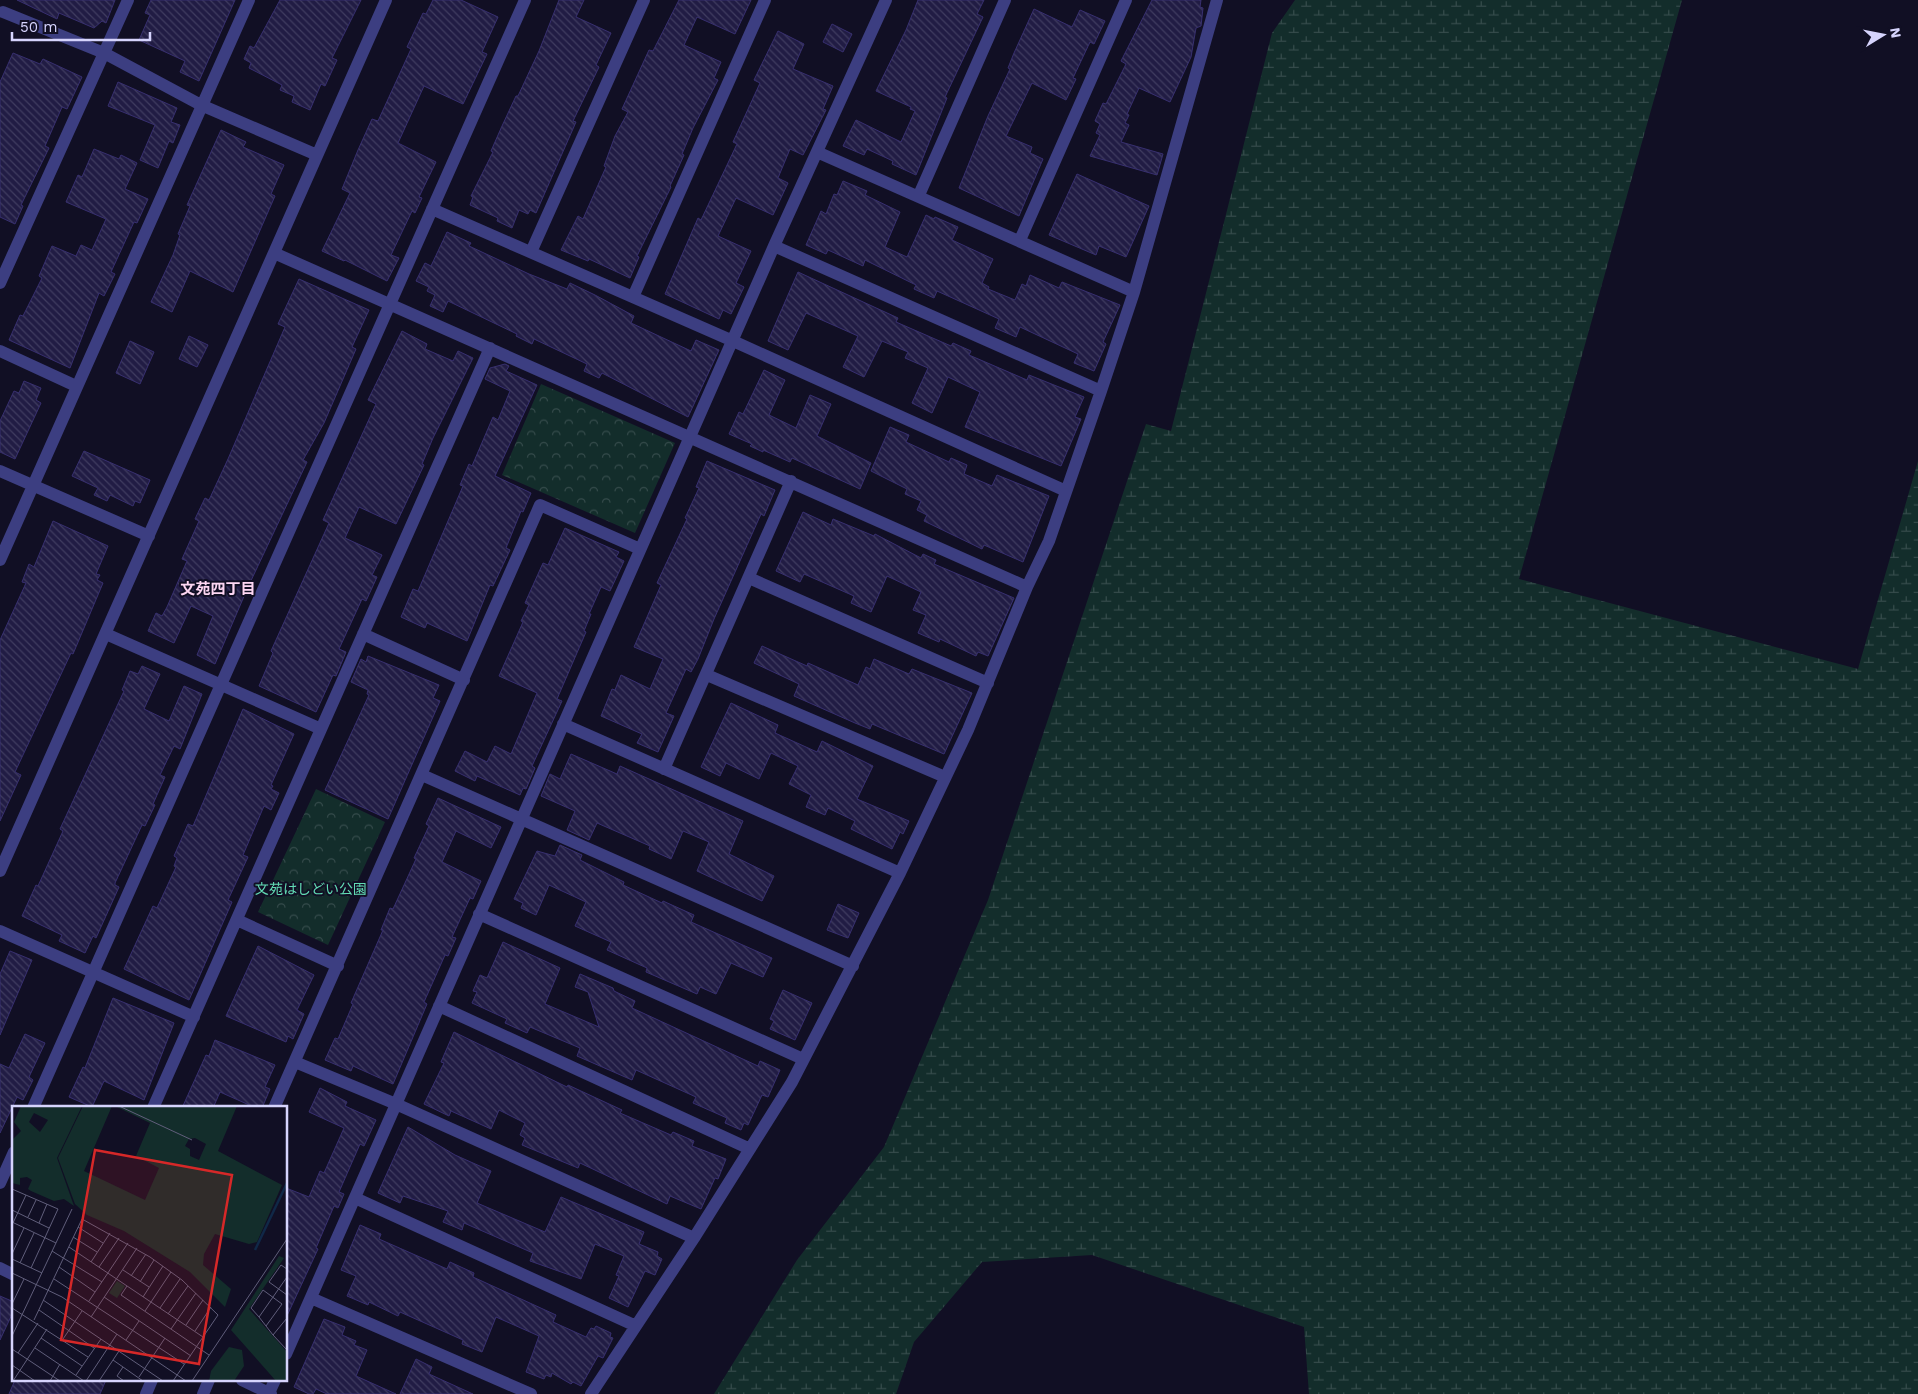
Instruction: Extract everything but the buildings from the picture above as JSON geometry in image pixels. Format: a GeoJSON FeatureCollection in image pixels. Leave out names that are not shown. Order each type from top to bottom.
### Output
{"type":"FeatureCollection","features":[{"type":"Feature","properties":{"kind":"street"},"geometry":{"type":"LineString","coordinates":[[0,283],[128,0]]}},
{"type":"Feature","properties":{"kind":"street"},"geometry":{"type":"LineString","coordinates":[[0,560],[249,0]]}},
{"type":"Feature","properties":{"kind":"street"},"geometry":{"type":"LineString","coordinates":[[0,872],[386,0]]}},
{"type":"Feature","properties":{"kind":"street"},"geometry":{"type":"LineString","coordinates":[[34,1106],[525,0]]}},
{"type":"Feature","properties":{"kind":"street"},"geometry":{"type":"LineString","coordinates":[[531,252],[644,0]]}},
{"type":"Feature","properties":{"kind":"street"},"geometry":{"type":"LineString","coordinates":[[633,297],[765,0]]}},
{"type":"Feature","properties":{"kind":"street"},"geometry":{"type":"LineString","coordinates":[[288,1350],[521,818],[734,341],[774,246],[886,0]]}},
{"type":"Feature","properties":{"kind":"street"},"geometry":{"type":"LineString","coordinates":[[919,195],[1005,0]]}},
{"type":"Feature","properties":{"kind":"street"},"geometry":{"type":"LineString","coordinates":[[1020,240],[1126,0]]}},
{"type":"Feature","properties":{"kind":"street"},"geometry":{"type":"LineString","coordinates":[[591,1394],[694,1238],[792,1082],[900,873],[988,683],[1027,587],[1049,541],[1134,292],[1217,0]]}},
{"type":"Feature","properties":{"kind":"street"},"geometry":{"type":"LineString","coordinates":[[4,10],[104,52],[201,105],[317,155]]}},
{"type":"Feature","properties":{"kind":"street"},"geometry":{"type":"LineString","coordinates":[[817,152],[919,195],[1134,292]]}},
{"type":"Feature","properties":{"kind":"street"},"geometry":{"type":"LineString","coordinates":[[432,209],[734,341],[1066,491]]}},
{"type":"Feature","properties":{"kind":"street"},"geometry":{"type":"LineString","coordinates":[[774,246],[1100,391]]}},
{"type":"Feature","properties":{"kind":"street"},"geometry":{"type":"LineString","coordinates":[[274,252],[1027,587]]}},
{"type":"Feature","properties":{"kind":"street"},"geometry":{"type":"LineString","coordinates":[[154,1106],[490,348]]}},
{"type":"Feature","properties":{"kind":"street"},"geometry":{"type":"LineString","coordinates":[[0,351],[76,386]]}},
{"type":"Feature","properties":{"kind":"street"},"geometry":{"type":"LineString","coordinates":[[0,470],[149,536]]}},
{"type":"Feature","properties":{"kind":"street"},"geometry":{"type":"LineString","coordinates":[[664,769],[791,481]]}},
{"type":"Feature","properties":{"kind":"street"},"geometry":{"type":"LineString","coordinates":[[275,1106],[540,505],[640,549]]}},
{"type":"Feature","properties":{"kind":"street"},"geometry":{"type":"LineString","coordinates":[[749,578],[988,683]]}},
{"type":"Feature","properties":{"kind":"street"},"geometry":{"type":"LineString","coordinates":[[106,634],[321,728]]}},
{"type":"Feature","properties":{"kind":"street"},"geometry":{"type":"LineString","coordinates":[[363,634],[464,680]]}},
{"type":"Feature","properties":{"kind":"street"},"geometry":{"type":"LineString","coordinates":[[707,675],[945,777]]}},
{"type":"Feature","properties":{"kind":"street"},"geometry":{"type":"LineString","coordinates":[[563,724],[900,873]]}},
{"type":"Feature","properties":{"kind":"street"},"geometry":{"type":"LineString","coordinates":[[422,774],[853,966]]}},
{"type":"Feature","properties":{"kind":"street"},"geometry":{"type":"LineString","coordinates":[[479,914],[803,1059]]}},
{"type":"Feature","properties":{"kind":"street"},"geometry":{"type":"LineString","coordinates":[[237,920],[338,966]]}},
{"type":"Feature","properties":{"kind":"street"},"geometry":{"type":"LineString","coordinates":[[0,931],[194,1017]]}},
{"type":"Feature","properties":{"kind":"street"},"geometry":{"type":"LineString","coordinates":[[439,1006],[750,1149]]}},
{"type":"Feature","properties":{"kind":"street"},"geometry":{"type":"LineString","coordinates":[[295,1062],[396,1104],[694,1238]]}},
{"type":"Feature","properties":{"kind":"street"},"geometry":{"type":"LineString","coordinates":[[0,1183],[12,1156]]}},
{"type":"Feature","properties":{"kind":"street"},"geometry":{"type":"LineString","coordinates":[[354,1198],[636,1326]]}},
{"type":"Feature","properties":{"kind":"street"},"geometry":{"type":"LineString","coordinates":[[0,1268],[12,1274]]}},
{"type":"Feature","properties":{"kind":"street"},"geometry":{"type":"LineString","coordinates":[[311,1298],[531,1394]]}},
{"type":"Feature","properties":{"kind":"street"},"geometry":{"type":"LineString","coordinates":[[146,1394],[151,1382]]}},
{"type":"Feature","properties":{"kind":"street"},"geometry":{"type":"LineString","coordinates":[[203,1394],[208,1382]]}},
{"type":"Feature","properties":{"kind":"street"},"geometry":{"type":"LineString","coordinates":[[246,1382],[270,1394],[274,1382]]}},
{"type":"Feature","properties":{"kind":"green space"},"geometry":{"type":"Polygon","coordinates":[[[1295,0],[1682,0],[1519,579],[1858,669],[1918,461],[1918,1394],[1309,1394],[1304,1327],[1092,1255],[982,1262],[914,1342],[896,1394],[714,1394],[797,1260],[884,1147],[988,900],[1146,424],[1171,431],[1272,33],[1295,0]]]}},
{"type":"Feature","properties":{"kind":"green space"},"geometry":{"type":"Polygon","coordinates":[[[541,384],[675,443],[635,533],[502,475],[541,384]]]}},
{"type":"Feature","properties":{"kind":"green space","name":"文苑はしどい公園"},"geometry":{"type":"Polygon","coordinates":[[[316,789],[385,822],[328,945],[258,912],[316,789]]]}},
{"type":"Feature","properties":{"kind":"district","name":"文苑四丁目"},"geometry":{"type":"Point","coordinates":[218,589]}}]}
